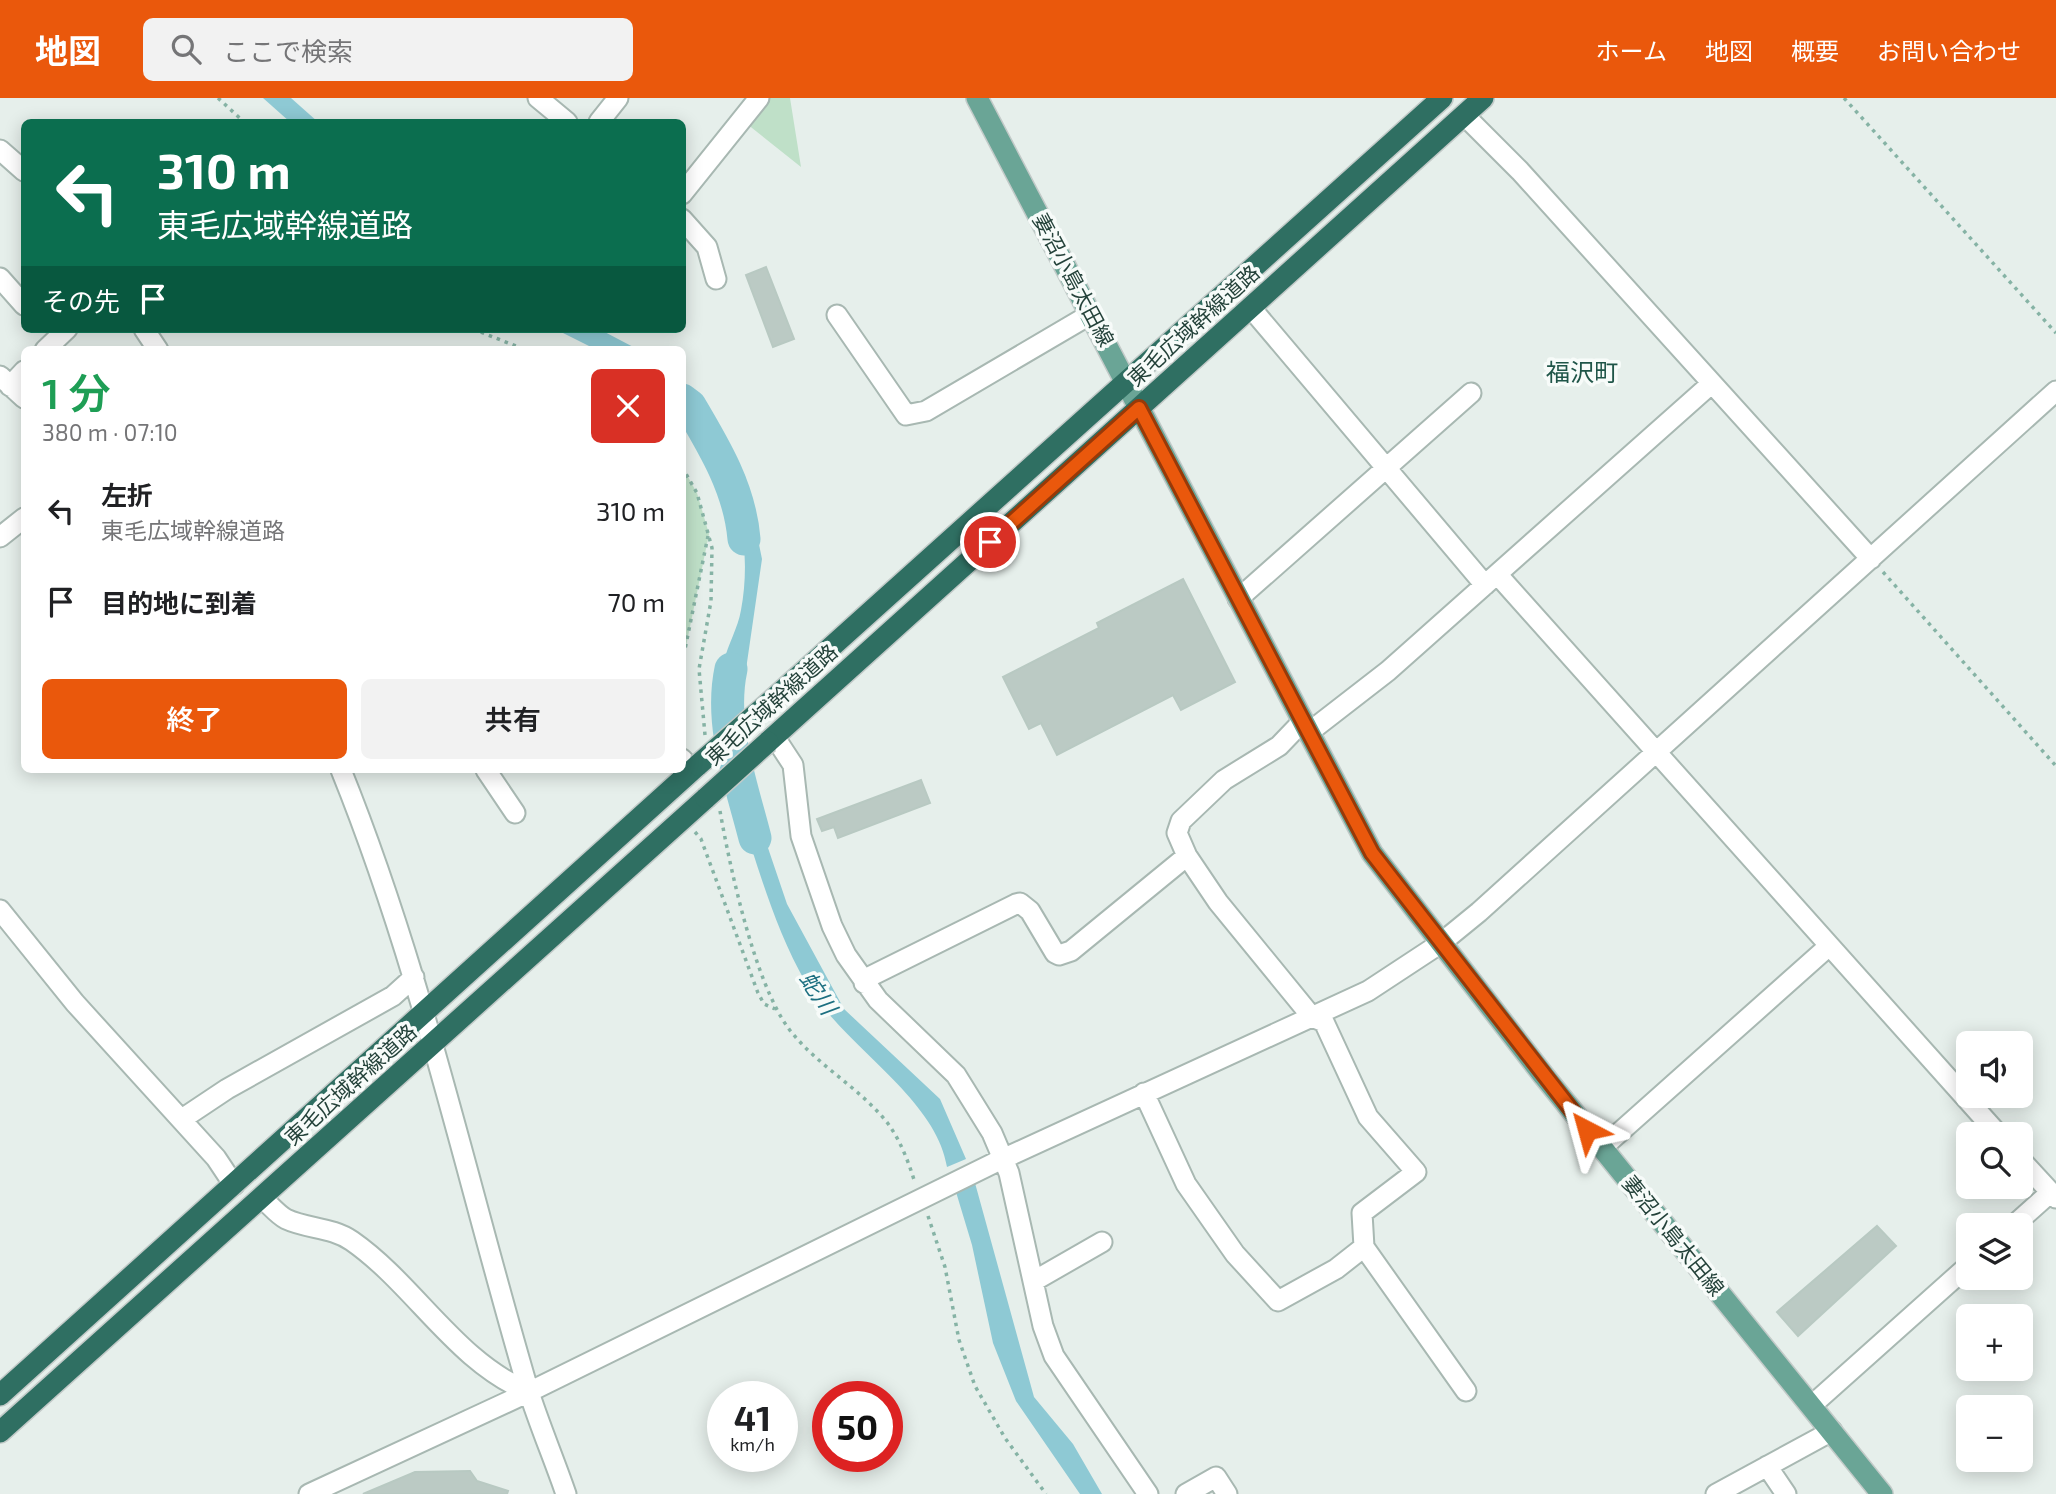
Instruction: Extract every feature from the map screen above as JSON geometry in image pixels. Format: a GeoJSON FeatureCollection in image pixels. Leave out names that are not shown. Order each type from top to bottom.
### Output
{"type":"FeatureCollection","features":[{"type":"Feature","properties":{"kind":"highway","name":"東毛広域幹線道路"},"geometry":{"type":"LineString","coordinates":[[691,765],[770,702],[1442,98]]}},
{"type":"Feature","properties":{"kind":"highway","name":"東毛広域幹線道路"},"geometry":{"type":"LineString","coordinates":[[0,1432],[432,1045],[712,802],[771,739],[1483,98]]}},
{"type":"Feature","properties":{"kind":"highway","name":"東毛広域幹線道路"},"geometry":{"type":"LineString","coordinates":[[0,1395],[425,1015],[682,773]]}},
{"type":"Feature","properties":{"kind":"main road","name":"妻沼小島太田線"},"geometry":{"type":"LineString","coordinates":[[977,98],[1372,853],[1602,1148],[1882,1494]]}},
{"type":"Feature","properties":{"kind":"street"},"geometry":{"type":"LineString","coordinates":[[538,98],[563,119]]}},
{"type":"Feature","properties":{"kind":"street"},"geometry":{"type":"LineString","coordinates":[[601,119],[618,98]]}},
{"type":"Feature","properties":{"kind":"street"},"geometry":{"type":"LineString","coordinates":[[686,189],[759,98]]}},
{"type":"Feature","properties":{"kind":"street"},"geometry":{"type":"LineString","coordinates":[[1464,115],[1520,171],[1871,559]]}},
{"type":"Feature","properties":{"kind":"street"},"geometry":{"type":"LineString","coordinates":[[0,150],[21,168]]}},
{"type":"Feature","properties":{"kind":"street"},"geometry":{"type":"LineString","coordinates":[[686,223],[707,247],[716,279]]}},
{"type":"Feature","properties":{"kind":"street"},"geometry":{"type":"LineString","coordinates":[[0,278],[21,302]]}},
{"type":"Feature","properties":{"kind":"street"},"geometry":{"type":"LineString","coordinates":[[1251,308],[1385,468],[1654,753],[1987,1122]]}},
{"type":"Feature","properties":{"kind":"street"},"geometry":{"type":"LineString","coordinates":[[837,315],[906,415],[926,411],[1091,314]]}},
{"type":"Feature","properties":{"kind":"street"},"geometry":{"type":"LineString","coordinates":[[1465,1391],[1364,1247],[1362,1213],[1416,1172],[1368,1117],[1324,1022],[1312,1017],[1218,902],[1187,856],[1177,833],[1181,821],[1231,774],[1279,746],[1388,671],[1711,384]]}},
{"type":"Feature","properties":{"kind":"street"},"geometry":{"type":"LineString","coordinates":[[309,1494],[529,1392],[999,1161],[1368,991],[1441,943],[1479,912],[2056,391]]}},
{"type":"Feature","properties":{"kind":"street"},"geometry":{"type":"LineString","coordinates":[[1238,599],[1471,393]]}},
{"type":"Feature","properties":{"kind":"street"},"geometry":{"type":"LineString","coordinates":[[0,537],[21,520]]}},
{"type":"Feature","properties":{"kind":"street"},"geometry":{"type":"LineString","coordinates":[[771,739],[793,765],[802,836],[832,926],[864,983],[956,1074],[974,1100],[999,1161],[1034,1281],[1043,1326],[1061,1369],[1148,1494]]}},
{"type":"Feature","properties":{"kind":"street"},"geometry":{"type":"LineString","coordinates":[[342,773],[366,831],[414,977],[529,1392],[566,1494]]}},
{"type":"Feature","properties":{"kind":"street"},"geometry":{"type":"LineString","coordinates":[[488,773],[515,813]]}},
{"type":"Feature","properties":{"kind":"street"},"geometry":{"type":"LineString","coordinates":[[864,983],[871,976],[1020,903],[1030,911],[1051,949],[1059,955],[1066,954],[1187,856]]}},
{"type":"Feature","properties":{"kind":"street"},"geometry":{"type":"LineString","coordinates":[[0,910],[75,1003],[216,1158],[234,1185]]}},
{"type":"Feature","properties":{"kind":"street"},"geometry":{"type":"LineString","coordinates":[[1602,1148],[1829,946]]}},
{"type":"Feature","properties":{"kind":"street"},"geometry":{"type":"LineString","coordinates":[[182,1119],[227,1089],[393,996],[414,977]]}},
{"type":"Feature","properties":{"kind":"street"},"geometry":{"type":"LineString","coordinates":[[1144,1093],[1186,1184],[1235,1254],[1278,1301],[1336,1269],[1364,1247]]}},
{"type":"Feature","properties":{"kind":"street"},"geometry":{"type":"LineString","coordinates":[[2030,1213],[2053,1195],[2033,1173]]}},
{"type":"Feature","properties":{"kind":"street"},"geometry":{"type":"LineString","coordinates":[[262,1198],[285,1219],[323,1228],[350,1239],[403,1283],[471,1355],[506,1382],[529,1392]]}},
{"type":"Feature","properties":{"kind":"street"},"geometry":{"type":"LineString","coordinates":[[1034,1281],[1102,1242]]}},
{"type":"Feature","properties":{"kind":"street"},"geometry":{"type":"LineString","coordinates":[[1811,1406],[1956,1277]]}},
{"type":"Feature","properties":{"kind":"street"},"geometry":{"type":"LineString","coordinates":[[1716,1494],[1832,1431]]}},
{"type":"Feature","properties":{"kind":"street"},"geometry":{"type":"LineString","coordinates":[[1767,1466],[1786,1494]]}},
{"type":"Feature","properties":{"kind":"street"},"geometry":{"type":"LineString","coordinates":[[1186,1494],[1216,1477],[1227,1494]]}},
{"type":"Feature","properties":{"kind":"path"},"geometry":{"type":"LineString","coordinates":[[218,98],[241,119]]}},
{"type":"Feature","properties":{"kind":"path"},"geometry":{"type":"LineString","coordinates":[[1844,98],[2056,333]]}},
{"type":"Feature","properties":{"kind":"path"},"geometry":{"type":"LineString","coordinates":[[483,333],[516,346]]}},
{"type":"Feature","properties":{"kind":"path"},"geometry":{"type":"LineString","coordinates":[[686,474],[697,493],[712,548],[711,601],[699,669],[707,744]]}},
{"type":"Feature","properties":{"kind":"path"},"geometry":{"type":"LineString","coordinates":[[686,645],[709,534]]}},
{"type":"Feature","properties":{"kind":"path"},"geometry":{"type":"LineString","coordinates":[[1871,559],[2056,766]]}},
{"type":"Feature","properties":{"kind":"path"},"geometry":{"type":"LineString","coordinates":[[712,802],[748,931],[775,1009],[790,1031],[830,1072],[870,1103],[889,1126],[908,1160],[945,1267],[959,1340],[975,1386],[1005,1438],[1046,1494]]}},
{"type":"Feature","properties":{"kind":"path"},"geometry":{"type":"LineString","coordinates":[[696,833],[701,839],[758,993],[764,1004],[775,1009]]}},
{"type":"Feature","properties":{"kind":"green space"},"geometry":{"type":"Polygon","coordinates":[[[759,98],[790,98],[801,167],[742,120],[759,98]]]}},
{"type":"Feature","properties":{"kind":"green space"},"geometry":{"type":"Polygon","coordinates":[[[686,473],[697,493],[709,534],[686,646],[686,473]]]}},
{"type":"Feature","properties":{"kind":"water"},"geometry":{"type":"Polygon","coordinates":[[[263,98],[291,98],[315,119],[287,119],[263,98]]]}},
{"type":"Feature","properties":{"kind":"water"},"geometry":{"type":"Polygon","coordinates":[[[563,333],[607,333],[631,346],[589,346],[563,333]]]}},
{"type":"Feature","properties":{"kind":"water"},"geometry":{"type":"Polygon","coordinates":[[[686,389],[718,426],[745,476],[762,559],[742,697],[717,720],[722,668],[741,610],[745,556],[742,529],[728,476],[701,430],[686,414],[686,389]]]}},
{"type":"Feature","properties":{"kind":"water"},"geometry":{"type":"Polygon","coordinates":[[[749,792],[787,904],[844,1009],[940,1099],[966,1159],[947,1167],[939,1142],[926,1118],[822,1006],[806,983],[775,918],[737,803],[749,792]]]}},
{"type":"Feature","properties":{"kind":"water"},"geometry":{"type":"Polygon","coordinates":[[[975,1183],[1034,1397],[1073,1444],[1102,1494],[1080,1494],[1016,1401],[993,1343],[972,1245],[956,1192],[975,1183]]]}},
{"type":"Feature","properties":{"kind":"building"},"geometry":{"type":"Polygon","coordinates":[[[766,267],[794,339],[773,347],[746,275],[766,267]]]}},
{"type":"Feature","properties":{"kind":"building"},"geometry":{"type":"Polygon","coordinates":[[[1183,579],[1235,682],[1181,710],[1173,695],[1057,755],[1041,723],[1029,729],[1003,677],[1099,628],[1097,623],[1183,579]]]}},
{"type":"Feature","properties":{"kind":"building"},"geometry":{"type":"Polygon","coordinates":[[[921,780],[930,803],[838,838],[834,827],[822,831],[817,819],[921,780]]]}},
{"type":"Feature","properties":{"kind":"building"},"geometry":{"type":"Polygon","coordinates":[[[1877,1226],[1896,1246],[1798,1336],[1777,1312],[1877,1226]]]}},
{"type":"Feature","properties":{"kind":"building"},"geometry":{"type":"Polygon","coordinates":[[[470,1471],[477,1481],[508,1491],[507,1494],[363,1494],[415,1472],[470,1471]]]}},
{"type":"Feature","properties":{"kind":"waterway","name":"蛇川"},"geometry":{"type":"LineString","coordinates":[[686,403],[708,438],[732,486],[744,539]]}},
{"type":"Feature","properties":{"kind":"waterway","name":"蛇川"},"geometry":{"type":"LineString","coordinates":[[731,669],[728,690],[730,733],[755,838]]}},
{"type":"Feature","properties":{"kind":"district","name":"福沢町"},"geometry":{"type":"Point","coordinates":[1582,373]}},
{"type":"Feature","properties":{"kind":"route"},"geometry":{"type":"LineString","coordinates":[[990,542],[1139,408],[1372,853],[1587,1130]]}}]}
